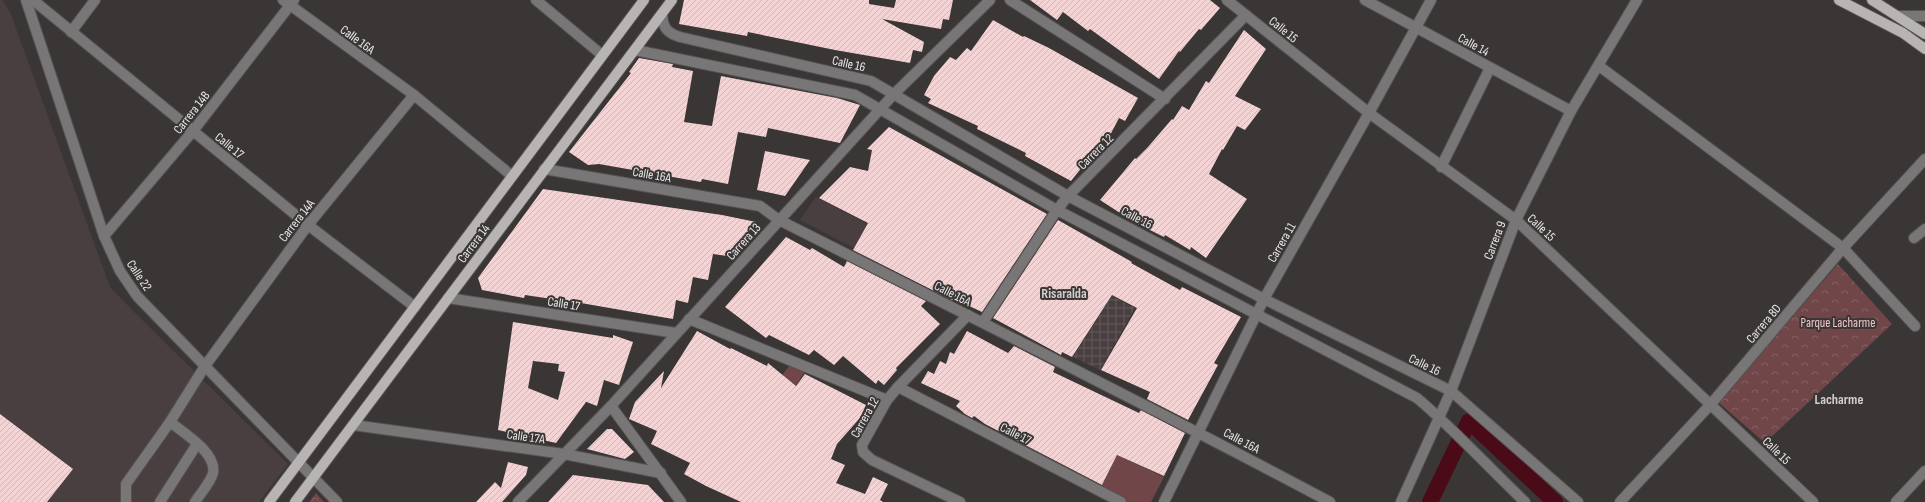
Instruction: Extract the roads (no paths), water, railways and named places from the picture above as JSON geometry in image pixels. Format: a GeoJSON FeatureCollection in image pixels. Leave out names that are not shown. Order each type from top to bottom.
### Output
{"type":"FeatureCollection","features":[{"type":"Feature","properties":{"kind":"main road","name":"Carrera 14"},"geometry":{"type":"LineString","coordinates":[[269,502],[644,0]]}},
{"type":"Feature","properties":{"kind":"main road","name":"Carrera 14"},"geometry":{"type":"LineString","coordinates":[[295,502],[672,0]]}},
{"type":"Feature","properties":{"kind":"main road"},"geometry":{"type":"LineString","coordinates":[[1839,0],[1903,33],[1925,49]]}},
{"type":"Feature","properties":{"kind":"main road"},"geometry":{"type":"LineString","coordinates":[[1872,0],[1925,34]]}},
{"type":"Feature","properties":{"kind":"street","name":"Calle 22"},"geometry":{"type":"LineString","coordinates":[[26,0],[104,236],[120,271],[137,296],[337,502]]}},
{"type":"Feature","properties":{"kind":"street","name":"Calle 17"},"geometry":{"type":"LineString","coordinates":[[33,0],[308,225],[415,307]]}},
{"type":"Feature","properties":{"kind":"street"},"geometry":{"type":"LineString","coordinates":[[71,32],[95,0]]}},
{"type":"Feature","properties":{"kind":"street"},"geometry":{"type":"LineString","coordinates":[[536,0],[602,55]]}},
{"type":"Feature","properties":{"kind":"street","name":"Carrera 13"},"geometry":{"type":"LineString","coordinates":[[518,502],[611,406],[779,220],[882,109],[893,95],[990,0]]}},
{"type":"Feature","properties":{"kind":"street"},"geometry":{"type":"LineString","coordinates":[[1010,0],[1165,100]]}},
{"type":"Feature","properties":{"kind":"street","name":"Calle 15"},"geometry":{"type":"LineString","coordinates":[[1227,0],[1370,114],[1516,220],[1813,502]]}},
{"type":"Feature","properties":{"kind":"street","name":"Calle 14"},"geometry":{"type":"LineString","coordinates":[[1365,0],[1571,112]]}},
{"type":"Feature","properties":{"kind":"street","name":"Carrera 11"},"geometry":{"type":"LineString","coordinates":[[1164,502],[1264,299],[1370,114],[1431,0]]}},
{"type":"Feature","properties":{"kind":"street","name":"Carrera 9"},"geometry":{"type":"LineString","coordinates":[[1401,502],[1438,416],[1451,391],[1516,220],[1571,112],[1637,0]]}},
{"type":"Feature","properties":{"kind":"street","name":"Carrera 14B"},"geometry":{"type":"LineString","coordinates":[[104,236],[192,131],[289,2]]}},
{"type":"Feature","properties":{"kind":"street","name":"Calle 16A"},"geometry":{"type":"LineString","coordinates":[[289,2],[414,95],[512,176]]}},
{"type":"Feature","properties":{"kind":"street","name":"Calle 16"},"geometry":{"type":"LineString","coordinates":[[662,14],[663,25],[669,33],[680,37],[871,81],[1068,196],[1264,299],[1451,391],[1578,502]]}},
{"type":"Feature","properties":{"kind":"street","name":"Carrera 12"},"geometry":{"type":"LineString","coordinates":[[983,322],[1057,210],[1068,196],[1165,100],[1246,15]]}},
{"type":"Feature","properties":{"kind":"street"},"geometry":{"type":"LineString","coordinates":[[1899,16],[1925,16]]}},
{"type":"Feature","properties":{"kind":"street"},"geometry":{"type":"LineString","coordinates":[[635,50],[855,95],[1057,210],[1417,398],[1438,416],[1525,502]]}},
{"type":"Feature","properties":{"kind":"street"},"geometry":{"type":"LineString","coordinates":[[1599,66],[1843,248],[1915,326]]}},
{"type":"Feature","properties":{"kind":"street"},"geometry":{"type":"LineString","coordinates":[[1441,167],[1490,68]]}},
{"type":"Feature","properties":{"kind":"street","name":"Carrera 14A"},"geometry":{"type":"LineString","coordinates":[[126,502],[126,484],[170,422],[205,366],[308,225],[414,95]]}},
{"type":"Feature","properties":{"kind":"street","name":"Carrera 8D"},"geometry":{"type":"LineString","coordinates":[[1620,502],[1711,404],[1843,248],[1925,159]]}},
{"type":"Feature","properties":{"kind":"street","name":"Calle 16A"},"geometry":{"type":"LineString","coordinates":[[544,169],[760,206],[779,220],[983,322],[1155,411],[1198,431],[1330,502]]}},
{"type":"Feature","properties":{"kind":"street"},"geometry":{"type":"LineString","coordinates":[[1914,238],[1925,229]]}},
{"type":"Feature","properties":{"kind":"street","name":"Calle 17"},"geometry":{"type":"LineString","coordinates":[[448,298],[676,333]]}},
{"type":"Feature","properties":{"kind":"street","name":"Carrera 12"},"geometry":{"type":"LineString","coordinates":[[960,502],[872,460],[863,452],[862,445],[888,400],[898,387],[968,315]]}},
{"type":"Feature","properties":{"kind":"street"},"geometry":{"type":"LineString","coordinates":[[689,319],[888,400]]}},
{"type":"Feature","properties":{"kind":"street","name":"Calle 17"},"geometry":{"type":"LineString","coordinates":[[898,387],[1121,502]]}},
{"type":"Feature","properties":{"kind":"street"},"geometry":{"type":"LineString","coordinates":[[611,406],[681,502]]}},
{"type":"Feature","properties":{"kind":"street"},"geometry":{"type":"LineString","coordinates":[[170,422],[208,454],[214,464],[213,474],[195,502]]}},
{"type":"Feature","properties":{"kind":"street","name":"Calle 17A"},"geometry":{"type":"LineString","coordinates":[[353,425],[564,454],[661,473]]}},
{"type":"Feature","properties":{"kind":"street"},"geometry":{"type":"LineString","coordinates":[[160,502],[197,444]]}},
{"type":"Feature","properties":{"kind":"street"},"geometry":{"type":"LineString","coordinates":[[1896,502],[1925,471]]}},
{"type":"Feature","properties":{"kind":"waterway"},"geometry":{"type":"LineString","coordinates":[[1430,502],[1469,421],[1555,502]]}},
{"type":"Feature","properties":{"kind":"district","name":"Risaralda"},"geometry":{"type":"Point","coordinates":[1064,293]}},
{"type":"Feature","properties":{"kind":"district","name":"Lacharme"},"geometry":{"type":"Point","coordinates":[1839,399]}},
{"type":"Feature","properties":{"kind":"park label","name":"Parque Lacharme"},"geometry":{"type":"Point","coordinates":[1838,322]}}]}
